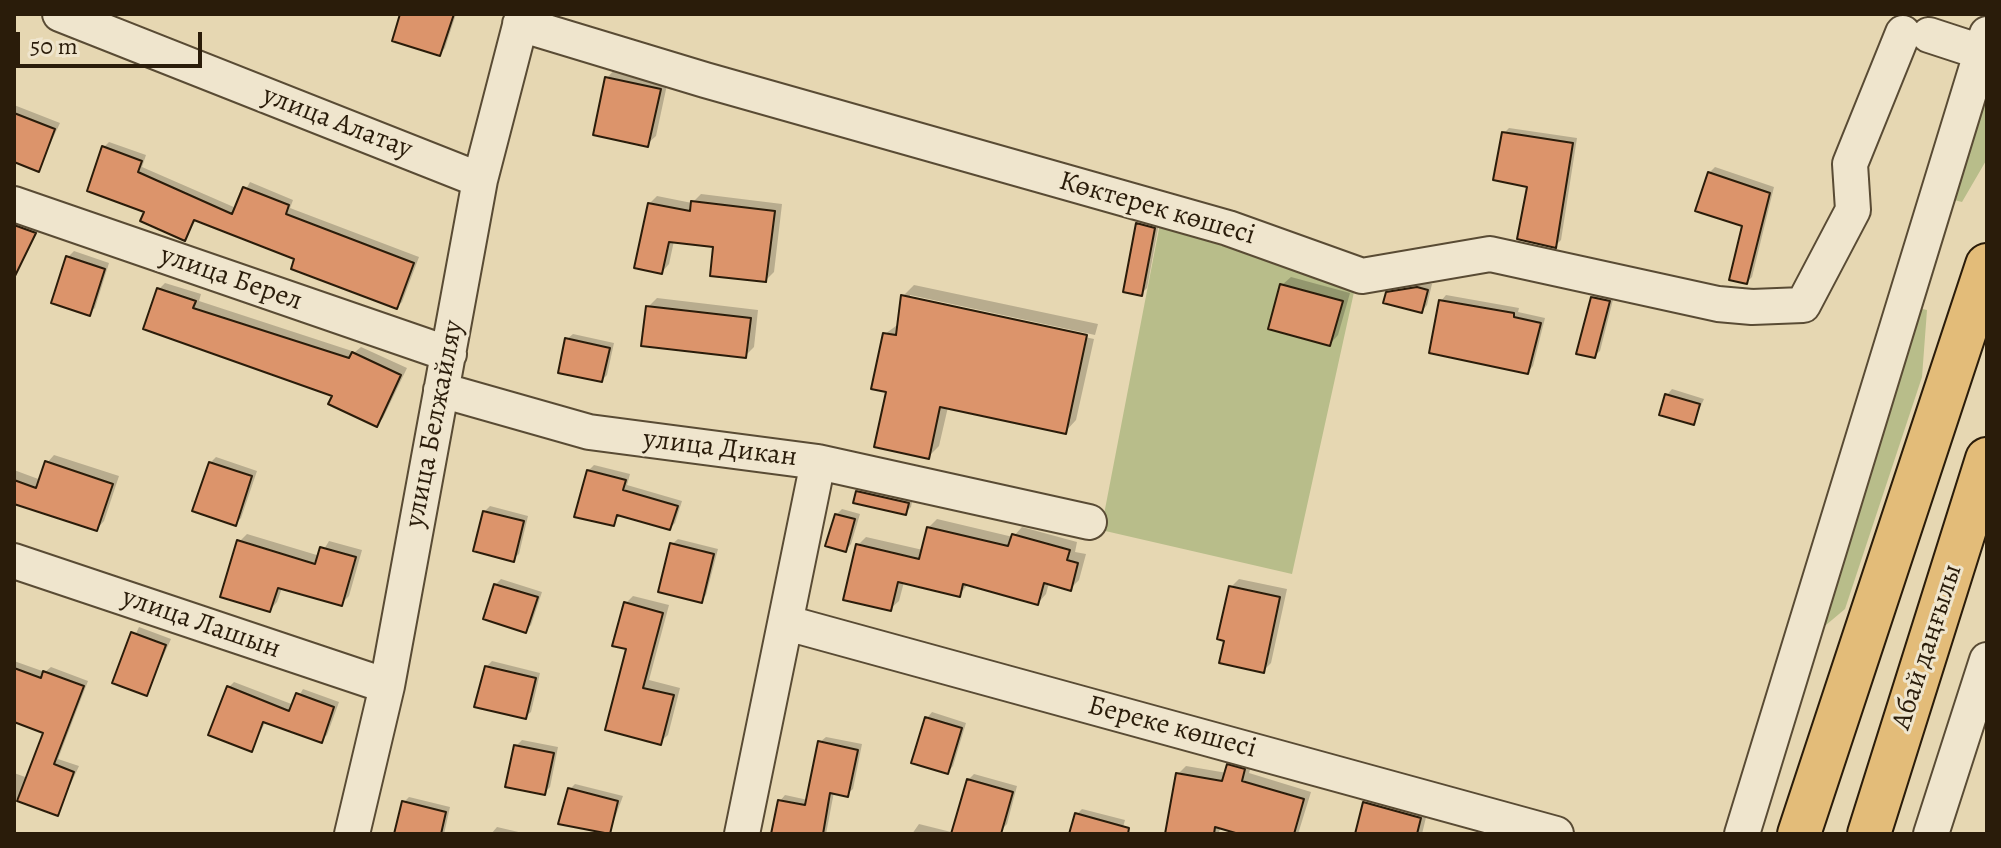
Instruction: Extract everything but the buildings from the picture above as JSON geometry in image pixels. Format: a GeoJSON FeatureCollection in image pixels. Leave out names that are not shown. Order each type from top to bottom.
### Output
{"type":"FeatureCollection","features":[{"type":"Feature","properties":{"kind":"main road"},"geometry":{"type":"LineString","coordinates":[[1799,834],[1987,265]]}},
{"type":"Feature","properties":{"kind":"main road","name":"Абай даңғылы"},"geometry":{"type":"LineString","coordinates":[[1869,834],[1987,459]]}},
{"type":"Feature","properties":{"kind":"street","name":"улица Алатау"},"geometry":{"type":"LineString","coordinates":[[60,14],[480,180]]}},
{"type":"Feature","properties":{"kind":"street","name":"улица Белжайляу"},"geometry":{"type":"LineString","coordinates":[[352,834],[387,686],[480,180],[521,19]]}},
{"type":"Feature","properties":{"kind":"street","name":"Көктерек көшесі"},"geometry":{"type":"LineString","coordinates":[[521,19],[705,80],[1228,228],[1362,276],[1490,254],[1718,304],[1803,305],[1853,210],[1850,164],[1916,34],[1984,43]]}},
{"type":"Feature","properties":{"kind":"street"},"geometry":{"type":"LineString","coordinates":[[1742,834],[1984,43]]}},
{"type":"Feature","properties":{"kind":"street","name":"улица Берел"},"geometry":{"type":"LineString","coordinates":[[14,204],[449,354]]}},
{"type":"Feature","properties":{"kind":"street","name":"улица Дикан"},"geometry":{"type":"LineString","coordinates":[[441,390],[589,432],[818,462],[742,834]]}},
{"type":"Feature","properties":{"kind":"street"},"geometry":{"type":"LineString","coordinates":[[818,462],[1089,522]]}},
{"type":"Feature","properties":{"kind":"street","name":"улица Лашын"},"geometry":{"type":"LineString","coordinates":[[14,561],[387,686]]}},
{"type":"Feature","properties":{"kind":"street","name":"Береке көшесі"},"geometry":{"type":"LineString","coordinates":[[787,623],[1556,834]]}},
{"type":"Feature","properties":{"kind":"street"},"geometry":{"type":"LineString","coordinates":[[1931,834],[1987,660]]}},
{"type":"Feature","properties":{"kind":"green space"},"geometry":{"type":"Polygon","coordinates":[[[1987,74],[1987,159],[1962,202],[1954,200],[1949,194],[1987,74]]]}},
{"type":"Feature","properties":{"kind":"green space"},"geometry":{"type":"Polygon","coordinates":[[[1162,213],[1356,283],[1292,574],[1101,530],[1162,213]]]}},
{"type":"Feature","properties":{"kind":"green space"},"geometry":{"type":"Polygon","coordinates":[[[1913,307],[1927,310],[1922,377],[1845,609],[1826,625],[1818,620],[1913,307]]]}}]}
